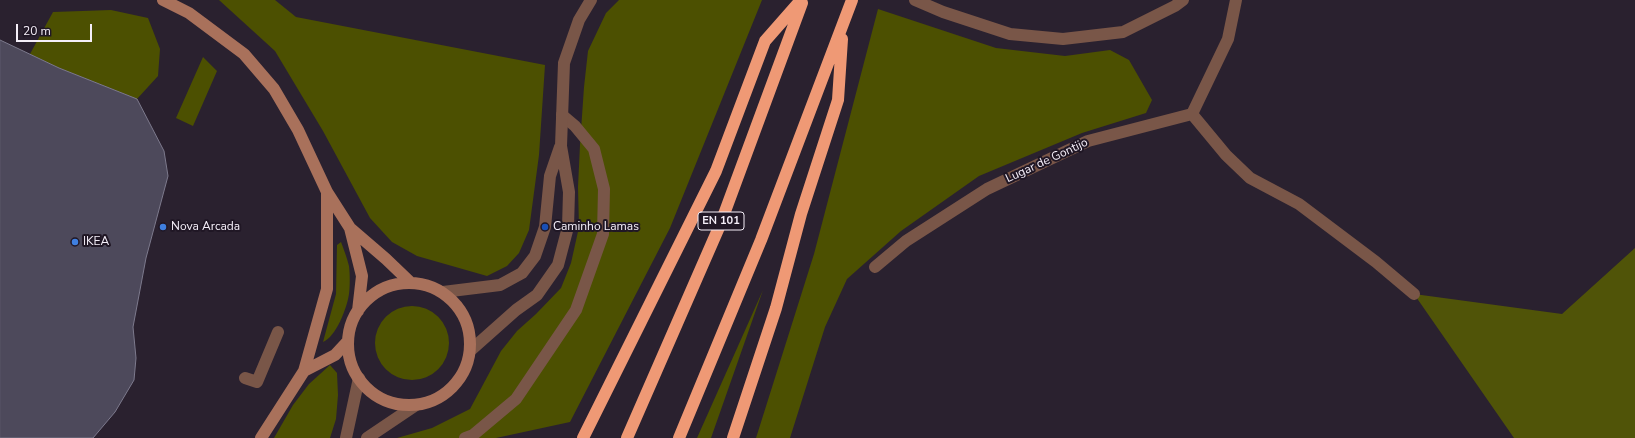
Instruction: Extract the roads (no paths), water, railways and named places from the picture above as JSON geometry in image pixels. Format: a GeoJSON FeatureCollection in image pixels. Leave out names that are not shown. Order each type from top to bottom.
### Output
{"type":"FeatureCollection","features":[{"type":"Feature","properties":{"kind":"highway"},"geometry":{"type":"LineString","coordinates":[[583,438],[716,171],[765,41],[802,0]]}},
{"type":"Feature","properties":{"kind":"highway","name":"EN 101"},"geometry":{"type":"LineString","coordinates":[[627,438],[720,225],[802,0]]}},
{"type":"Feature","properties":{"kind":"highway"},"geometry":{"type":"LineString","coordinates":[[679,438],[761,240],[852,0]]}},
{"type":"Feature","properties":{"kind":"highway"},"geometry":{"type":"LineString","coordinates":[[733,438],[776,308],[802,214],[838,100],[843,26]]}},
{"type":"Feature","properties":{"kind":"street"},"geometry":{"type":"LineString","coordinates":[[163,0],[189,13],[244,54],[274,89],[298,130],[327,192],[350,228],[410,282]]}},
{"type":"Feature","properties":{"kind":"street"},"geometry":{"type":"LineString","coordinates":[[471,350],[516,310],[537,295],[558,265],[568,226],[569,192],[561,146],[564,64],[579,20],[591,0]]}},
{"type":"Feature","properties":{"kind":"street"},"geometry":{"type":"LineString","coordinates":[[915,0],[943,12],[1010,34],[1063,39],[1123,32],[1175,6],[1183,0]]}},
{"type":"Feature","properties":{"kind":"street"},"geometry":{"type":"LineString","coordinates":[[1236,0],[1228,39],[1192,114],[1226,155],[1250,178],[1299,204],[1376,262],[1414,294]]}},
{"type":"Feature","properties":{"kind":"street","name":"Lugar de Gontijo"},"geometry":{"type":"LineString","coordinates":[[875,267],[906,242],[987,189],[1088,141],[1192,114]]}},
{"type":"Feature","properties":{"kind":"street"},"geometry":{"type":"LineString","coordinates":[[465,438],[473,435],[516,399],[576,310],[603,234],[604,189],[594,149],[575,126],[562,116]]}},
{"type":"Feature","properties":{"kind":"street"},"geometry":{"type":"LineString","coordinates":[[442,292],[500,285],[522,273],[535,256],[545,227],[550,176],[561,146]]}},
{"type":"Feature","properties":{"kind":"street"},"geometry":{"type":"LineString","coordinates":[[261,438],[304,371],[326,289],[327,192]]}},
{"type":"Feature","properties":{"kind":"street"},"geometry":{"type":"LineString","coordinates":[[350,228],[362,276],[358,311]]}},
{"type":"Feature","properties":{"kind":"street"},"geometry":{"type":"LineString","coordinates":[[367,438],[416,405],[434,400],[452,388],[465,371],[471,350],[468,328],[459,308],[442,292],[427,285],[410,282],[390,286],[371,296],[358,311],[351,325],[348,341],[350,360],[358,378],[372,392],[392,402],[416,405]]}},
{"type":"Feature","properties":{"kind":"street"},"geometry":{"type":"LineString","coordinates":[[246,378],[257,382],[278,332]]}},
{"type":"Feature","properties":{"kind":"street"},"geometry":{"type":"LineString","coordinates":[[304,371],[335,355],[348,341]]}},
{"type":"Feature","properties":{"kind":"street"},"geometry":{"type":"LineString","coordinates":[[346,438],[358,378]]}},
{"type":"Feature","properties":{"kind":"place","name":"Nova Arcada"},"geometry":{"type":"Point","coordinates":[163,227]}},
{"type":"Feature","properties":{"kind":"place","name":"Caminho Lamas"},"geometry":{"type":"Point","coordinates":[545,227]}},
{"type":"Feature","properties":{"kind":"place","name":"IKEA"},"geometry":{"type":"Point","coordinates":[75,242]}}]}
